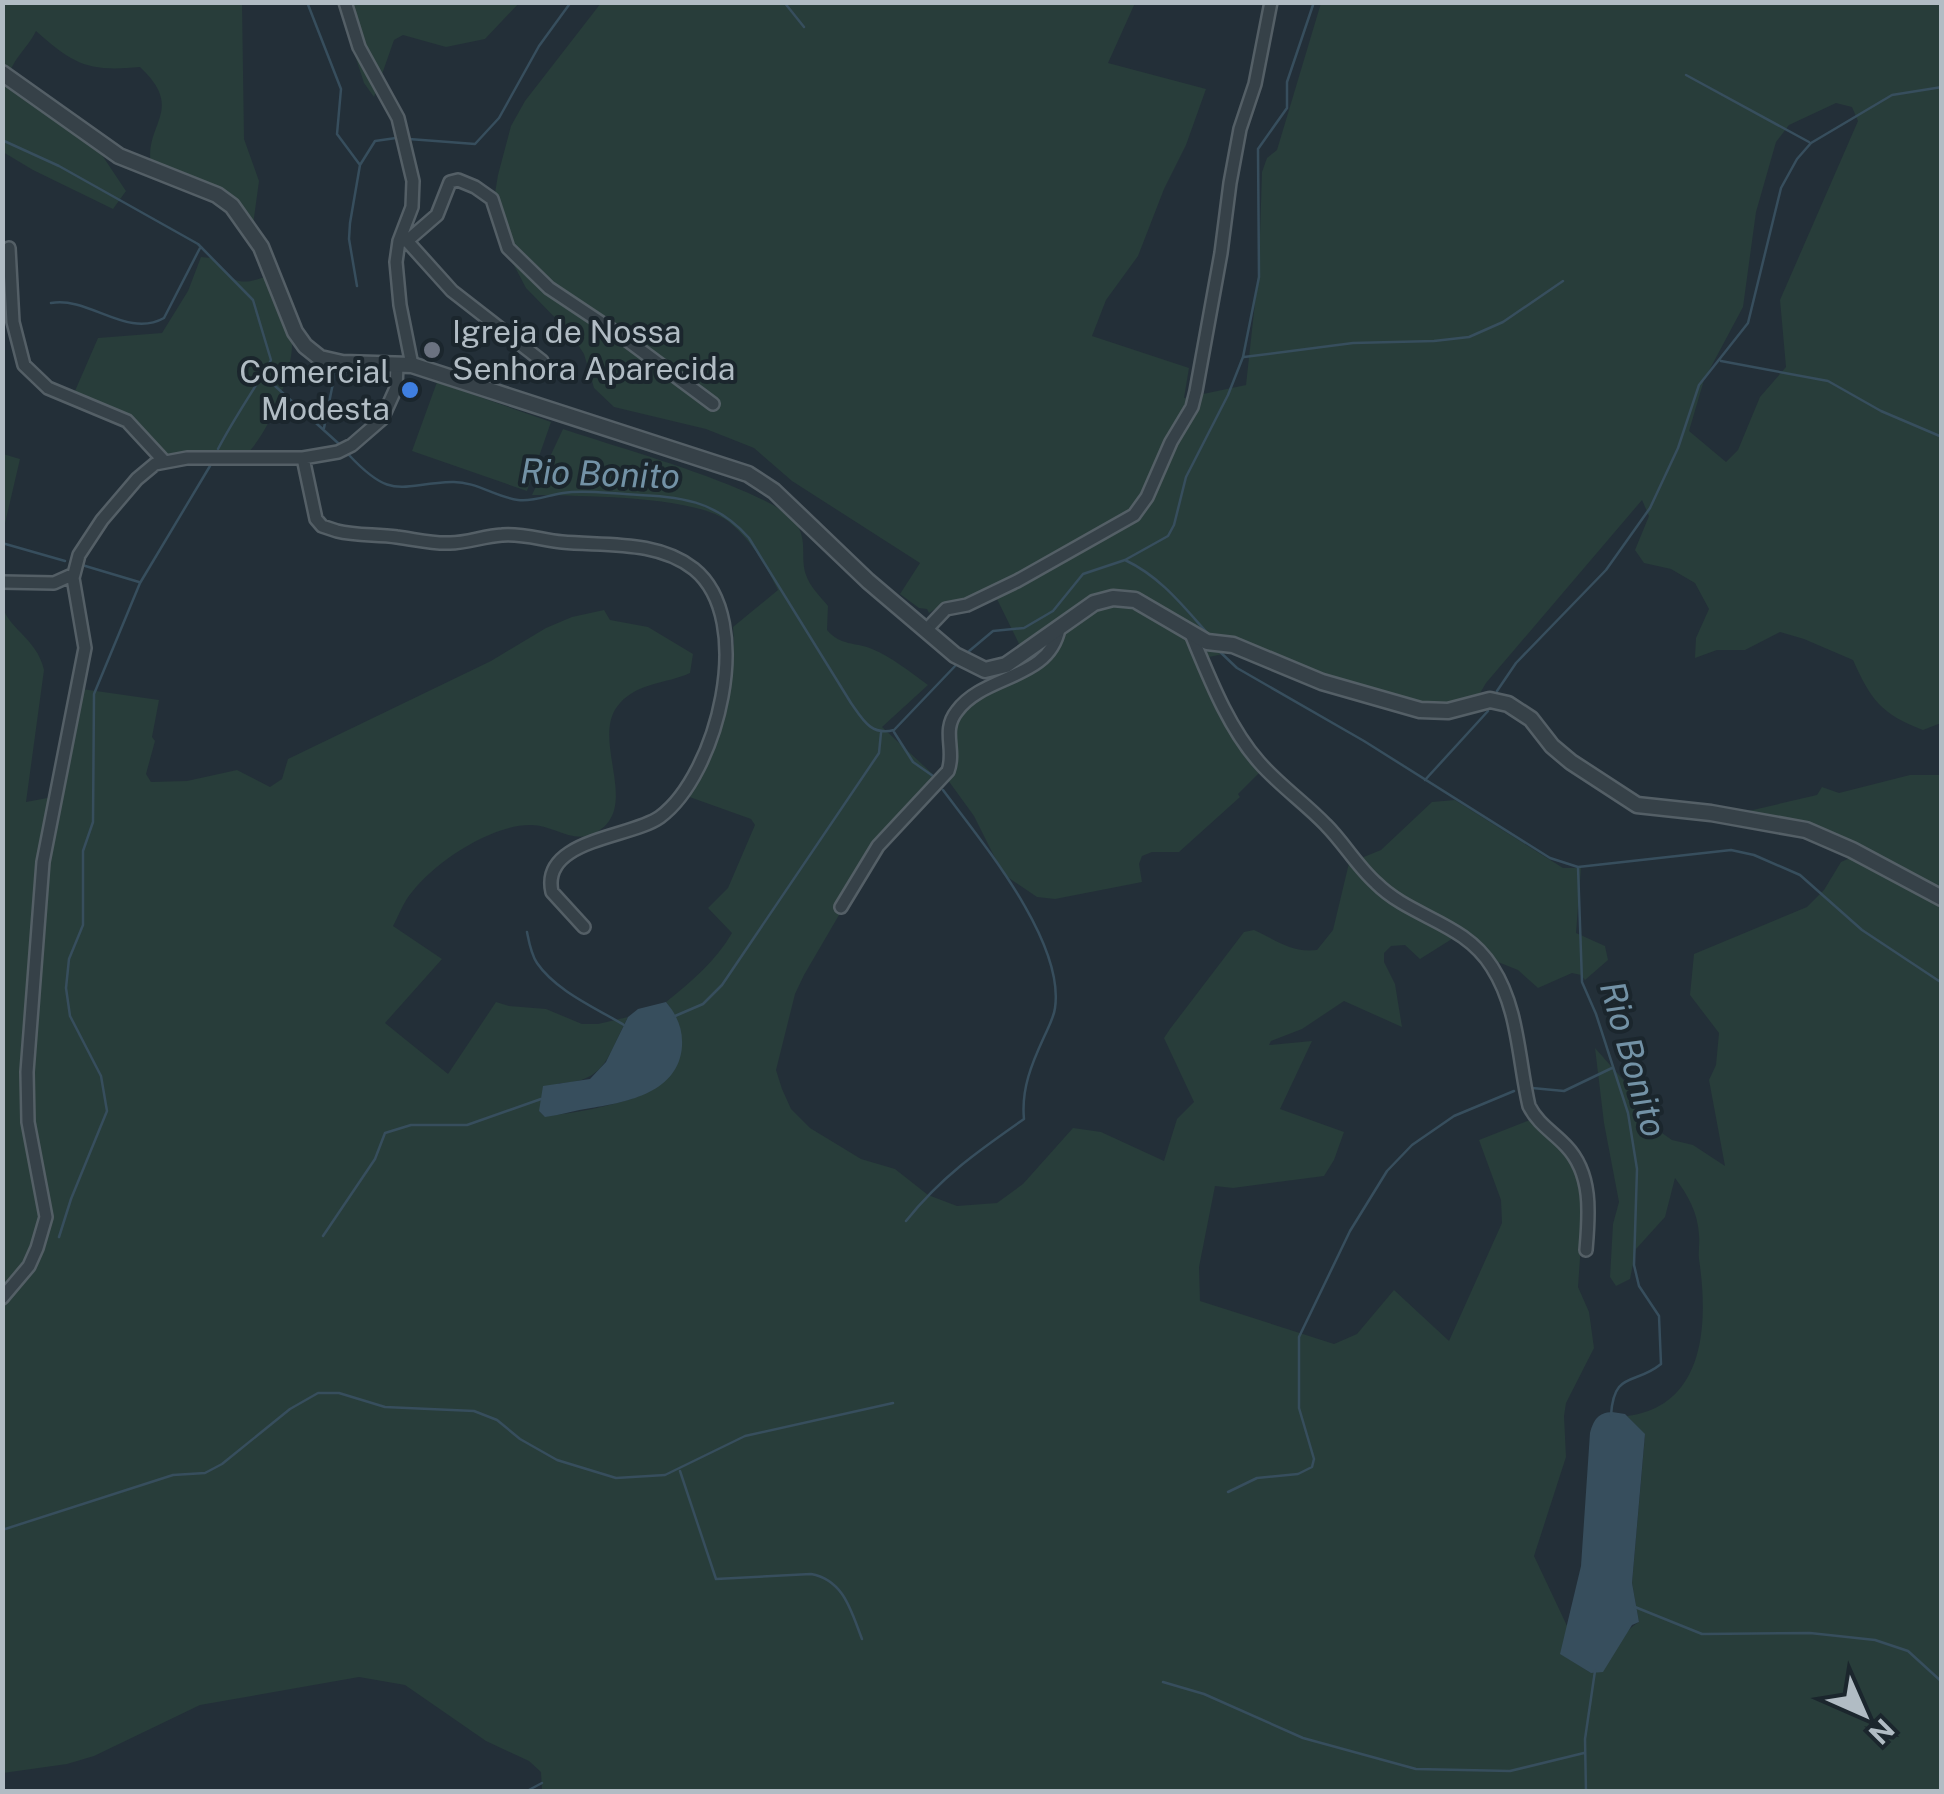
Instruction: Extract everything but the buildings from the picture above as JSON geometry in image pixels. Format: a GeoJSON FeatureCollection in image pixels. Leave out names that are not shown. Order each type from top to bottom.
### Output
{"type":"FeatureCollection","features":[{"type":"Feature","properties":{"kind":"street"},"geometry":{"type":"LineString","coordinates":[[2,1298],[38,1248],[46,1217],[28,1122],[26,1084],[43,862],[85,648],[74,574],[79,555],[90,534],[137,478],[164,461],[304,458],[338,452],[373,429],[389,406],[404,365],[396,262],[414,192],[398,118],[359,47],[345,2]]}},
{"type":"Feature","properties":{"kind":"street"},"geometry":{"type":"LineString","coordinates":[[926,630],[946,610],[980,599],[1124,523],[1147,496],[1192,407],[1240,129],[1256,84],[1270,2]]}},
{"type":"Feature","properties":{"kind":"street"},"geometry":{"type":"LineString","coordinates":[[2,73],[119,156],[217,195],[232,206],[261,247],[288,316],[312,354],[331,362],[404,365],[748,474],[774,491],[868,581],[954,654],[986,670],[1006,665],[1094,603],[1124,597],[1145,604],[1191,634],[1233,646],[1322,682],[1420,710],[1448,711],[1490,700],[1508,704],[1531,719],[1552,746],[1623,799],[1652,808],[1711,813],[1806,830],[1942,898]]}},
{"type":"Feature","properties":{"kind":"street"},"geometry":{"type":"LineString","coordinates":[[403,241],[437,215],[450,182],[458,180],[486,192],[495,206],[504,240],[516,258],[560,295],[713,404]]}},
{"type":"Feature","properties":{"kind":"street"},"geometry":{"type":"LineString","coordinates":[[403,241],[452,291],[542,361]]}},
{"type":"Feature","properties":{"kind":"street"},"geometry":{"type":"LineString","coordinates":[[9,248],[13,322],[24,365],[48,388],[127,422],[164,461]]}},
{"type":"Feature","properties":{"kind":"street"},"geometry":{"type":"LineString","coordinates":[[304,458],[316,519],[322,526],[337,531],[443,543],[513,535],[560,542],[624,544],[688,565],[710,589],[721,612],[727,644],[723,691],[708,743],[688,787],[668,810],[644,826],[582,844],[558,864],[550,884],[552,892],[584,927]]}},
{"type":"Feature","properties":{"kind":"street"},"geometry":{"type":"LineString","coordinates":[[2,582],[54,583],[74,574]]}},
{"type":"Feature","properties":{"kind":"street"},"geometry":{"type":"LineString","coordinates":[[841,907],[878,846],[948,771],[952,759],[948,726],[954,714],[980,690],[1034,665],[1052,648],[1059,629]]}},
{"type":"Feature","properties":{"kind":"street"},"geometry":{"type":"LineString","coordinates":[[1191,634],[1239,734],[1258,761],[1327,825],[1376,884],[1464,936],[1495,970],[1516,1025],[1528,1106],[1534,1118],[1570,1150],[1586,1182],[1586,1250]]}},
{"type":"Feature","properties":{"kind":"green space"},"geometry":{"type":"Polygon","coordinates":[[[3,3],[242,3],[244,139],[259,181],[253,225],[211,192],[153,173],[150,157],[162,108],[161,96],[140,67],[83,64],[36,31],[12,67],[7,82],[94,143],[126,191],[113,209],[3,152],[3,3]]]}},
{"type":"Feature","properties":{"kind":"green space"},"geometry":{"type":"Polygon","coordinates":[[[338,3],[519,3],[485,39],[446,47],[403,35],[394,40],[374,97],[364,83],[338,3]]]}},
{"type":"Feature","properties":{"kind":"green space"},"geometry":{"type":"Polygon","coordinates":[[[601,3],[1135,3],[1108,63],[1206,89],[1138,256],[1106,300],[1092,336],[1189,368],[1184,398],[1246,385],[1259,266],[1262,172],[1267,158],[1277,150],[1321,3],[1941,3],[1941,723],[1923,730],[1897,718],[1872,696],[1853,660],[1780,632],[1745,650],[1717,650],[1695,658],[1696,638],[1709,609],[1695,583],[1671,569],[1644,563],[1635,550],[1649,516],[1642,500],[1486,683],[1476,700],[1429,709],[1231,652],[1205,658],[1262,770],[1238,794],[1240,797],[1179,852],[1142,856],[1142,882],[1055,899],[1037,897],[1003,874],[974,816],[945,776],[956,722],[977,688],[1025,656],[997,599],[963,613],[935,609],[929,613],[919,608],[900,594],[920,563],[792,481],[754,448],[706,429],[614,407],[594,388],[584,354],[571,334],[526,288],[507,252],[495,193],[511,126],[525,101],[601,3]],[[1836,103],[1789,125],[1776,142],[1756,212],[1743,307],[1704,380],[1689,431],[1726,462],[1738,450],[1760,397],[1786,367],[1780,300],[1858,121],[1852,107],[1836,103]]]}},
{"type":"Feature","properties":{"kind":"green space"},"geometry":{"type":"Polygon","coordinates":[[[201,257],[211,258],[236,280],[267,276],[291,334],[288,370],[268,423],[250,451],[232,463],[203,465],[164,459],[138,425],[75,391],[98,338],[162,333],[188,291],[201,257]]]}},
{"type":"Feature","properties":{"kind":"green space"},"geometry":{"type":"Polygon","coordinates":[[[437,382],[551,422],[527,491],[412,451],[437,382]]]}},
{"type":"Feature","properties":{"kind":"green space"},"geometry":{"type":"Polygon","coordinates":[[[563,429],[724,483],[781,510],[800,530],[806,575],[828,606],[827,630],[843,641],[887,656],[928,685],[882,727],[939,780],[860,879],[804,975],[795,994],[776,1070],[791,1109],[810,1128],[861,1159],[895,1169],[928,1195],[957,1206],[997,1203],[1023,1184],[1073,1128],[1101,1132],[1164,1161],[1177,1119],[1194,1102],[1164,1038],[1170,1029],[1244,932],[1254,930],[1291,948],[1317,950],[1333,930],[1349,863],[1381,850],[1432,802],[1455,800],[1563,868],[1581,868],[1576,933],[1605,946],[1608,960],[1585,980],[1572,973],[1538,988],[1518,970],[1473,952],[1455,937],[1420,959],[1405,945],[1391,946],[1384,953],[1384,962],[1395,984],[1402,1027],[1344,1001],[1302,1029],[1271,1041],[1269,1045],[1312,1041],[1280,1109],[1344,1132],[1324,1176],[1233,1188],[1215,1186],[1199,1267],[1200,1301],[1334,1344],[1357,1334],[1394,1290],[1449,1341],[1502,1223],[1501,1200],[1479,1140],[1530,1120],[1570,1146],[1585,1188],[1578,1287],[1589,1312],[1594,1348],[1566,1403],[1566,1457],[1534,1556],[1568,1628],[1561,1654],[1591,1673],[1603,1671],[1622,1637],[1639,1622],[1632,1583],[1645,1435],[1627,1416],[1653,1409],[1673,1396],[1687,1378],[1696,1357],[1703,1308],[1697,1219],[1675,1178],[1665,1217],[1636,1249],[1630,1279],[1616,1286],[1610,1277],[1613,1224],[1619,1202],[1595,1048],[1657,1118],[1659,1131],[1672,1140],[1693,1145],[1725,1166],[1709,1080],[1716,1065],[1719,1033],[1690,995],[1694,954],[1807,907],[1824,890],[1841,862],[1852,857],[1832,841],[1740,813],[1817,795],[1822,787],[1839,793],[1910,775],[1941,775],[1941,1791],[542,1791],[541,1772],[529,1761],[486,1741],[405,1685],[359,1677],[200,1705],[94,1756],[3,1773],[2,602],[8,619],[35,649],[44,670],[26,802],[58,796],[82,689],[159,700],[152,737],[155,741],[146,774],[151,782],[187,781],[237,770],[270,787],[282,779],[288,759],[491,661],[572,617],[604,610],[610,620],[648,627],[693,654],[690,673],[627,696],[612,717],[609,734],[615,806],[610,820],[597,832],[580,837],[530,825],[482,838],[422,881],[406,900],[393,926],[442,959],[385,1023],[448,1074],[496,1002],[546,1009],[582,1024],[628,1017],[597,1071],[575,1082],[559,1083],[539,1111],[544,1116],[556,1115],[628,1100],[639,1096],[670,1007],[666,1002],[711,962],[732,933],[708,908],[728,888],[755,825],[751,819],[684,795],[708,740],[734,644],[733,627],[778,590],[745,537],[713,513],[635,499],[532,495],[563,429]]]}},
{"type":"Feature","properties":{"kind":"green space"},"geometry":{"type":"Polygon","coordinates":[[[2,454],[20,459],[3,532],[2,454]]]}},
{"type":"Feature","properties":{"kind":"water"},"geometry":{"type":"Polygon","coordinates":[[[666,1002],[679,1023],[682,1046],[679,1062],[662,1084],[620,1102],[545,1117],[539,1111],[543,1086],[590,1079],[606,1062],[628,1017],[638,1009],[666,1002]]]}},
{"type":"Feature","properties":{"kind":"water"},"geometry":{"type":"Polygon","coordinates":[[[1612,1412],[1625,1414],[1645,1434],[1632,1583],[1639,1622],[1632,1625],[1603,1672],[1591,1673],[1560,1654],[1581,1566],[1590,1433],[1597,1418],[1612,1412]]]}},
{"type":"Feature","properties":{"kind":"waterway"},"geometry":{"type":"LineString","coordinates":[[307,2],[341,89],[337,134],[360,165]]}},
{"type":"Feature","properties":{"kind":"waterway"},"geometry":{"type":"LineString","coordinates":[[409,139],[475,144],[499,118],[539,46],[571,2]]}},
{"type":"Feature","properties":{"kind":"waterway"},"geometry":{"type":"LineString","coordinates":[[784,2],[804,27]]}},
{"type":"Feature","properties":{"kind":"waterway"},"geometry":{"type":"LineString","coordinates":[[968,652],[993,631],[1024,628],[1053,611],[1083,574],[1125,560],[1168,536],[1174,525],[1186,477],[1243,357],[1259,277],[1258,149],[1287,108],[1287,82],[1314,2]]}},
{"type":"Feature","properties":{"kind":"waterway"},"geometry":{"type":"LineString","coordinates":[[1686,75],[1809,142]]}},
{"type":"Feature","properties":{"kind":"waterway"},"geometry":{"type":"LineString","coordinates":[[1497,691],[1516,663],[1606,570],[1650,508],[1678,448],[1699,385],[1748,323],[1781,188],[1797,159],[1811,143],[1892,95],[1942,87]]}},
{"type":"Feature","properties":{"kind":"waterway"},"geometry":{"type":"LineString","coordinates":[[357,286],[349,239],[360,165],[375,141],[396,138]]}},
{"type":"Feature","properties":{"kind":"waterway","name":"Rio Bonito"},"geometry":{"type":"LineString","coordinates":[[2,140],[59,166],[198,244],[253,300],[271,360],[218,449]]}},
{"type":"Feature","properties":{"kind":"waterway"},"geometry":{"type":"LineString","coordinates":[[51,303],[79,305],[136,324],[164,318],[200,248]]}},
{"type":"Feature","properties":{"kind":"waterway"},"geometry":{"type":"LineString","coordinates":[[1244,357],[1353,343],[1469,337],[1503,322],[1563,281]]}},
{"type":"Feature","properties":{"kind":"waterway"},"geometry":{"type":"LineString","coordinates":[[1721,361],[1828,381],[1881,411],[1942,437]]}},
{"type":"Feature","properties":{"kind":"waterway"},"geometry":{"type":"LineString","coordinates":[[324,428],[335,373]]}},
{"type":"Feature","properties":{"kind":"waterway","name":"Rio Bonito"},"geometry":{"type":"LineString","coordinates":[[264,376],[338,443]]}},
{"type":"Feature","properties":{"kind":"waterway","name":"Rio Bonito"},"geometry":{"type":"LineString","coordinates":[[349,455],[376,479],[397,486],[461,482],[518,500],[571,492],[661,496],[693,502],[722,514],[749,538],[851,703],[873,729],[894,730],[957,664]]}},
{"type":"Feature","properties":{"kind":"waterway"},"geometry":{"type":"LineString","coordinates":[[59,1237],[107,1111],[101,1076],[70,1016],[66,988],[69,959],[83,925],[83,851],[93,822],[94,694],[140,583],[210,466]]}},
{"type":"Feature","properties":{"kind":"waterway"},"geometry":{"type":"LineString","coordinates":[[2,543],[65,561]]}},
{"type":"Feature","properties":{"kind":"waterway","name":"Rio Bonito"},"geometry":{"type":"LineString","coordinates":[[1125,560],[1161,584],[1209,635]]}},
{"type":"Feature","properties":{"kind":"waterway"},"geometry":{"type":"LineString","coordinates":[[82,565],[139,582]]}},
{"type":"Feature","properties":{"kind":"waterway","name":"Rio Bonito"},"geometry":{"type":"LineString","coordinates":[[1218,650],[1237,668],[1364,741],[1550,858],[1578,867],[1731,850],[1754,855],[1800,875],[1862,930],[1942,983]]}},
{"type":"Feature","properties":{"kind":"waterway"},"geometry":{"type":"LineString","coordinates":[[1425,780],[1488,711]]}},
{"type":"Feature","properties":{"kind":"waterway"},"geometry":{"type":"LineString","coordinates":[[894,732],[913,762],[933,776]]}},
{"type":"Feature","properties":{"kind":"waterway"},"geometry":{"type":"LineString","coordinates":[[675,1016],[703,1004],[722,985],[879,753],[881,733]]}},
{"type":"Feature","properties":{"kind":"waterway"},"geometry":{"type":"LineString","coordinates":[[906,1221],[947,1178],[1024,1119],[1028,1076],[1055,1008],[1055,981],[1034,923],[998,864],[943,790]]}},
{"type":"Feature","properties":{"kind":"waterway","name":"Rio Bonito"},"geometry":{"type":"LineString","coordinates":[[1578,867],[1582,982],[1628,1113],[1637,1169],[1634,1265],[1639,1286],[1659,1316],[1661,1364],[1621,1385],[1611,1415]]}},
{"type":"Feature","properties":{"kind":"waterway"},"geometry":{"type":"LineString","coordinates":[[527,932],[533,956],[545,973],[577,998],[624,1025]]}},
{"type":"Feature","properties":{"kind":"waterway"},"geometry":{"type":"LineString","coordinates":[[1532,1088],[1564,1091],[1612,1068]]}},
{"type":"Feature","properties":{"kind":"waterway"},"geometry":{"type":"LineString","coordinates":[[1228,1492],[1257,1478],[1298,1474],[1312,1467],[1314,1459],[1299,1408],[1299,1337],[1350,1231],[1387,1171],[1412,1145],[1454,1116],[1514,1091]]}},
{"type":"Feature","properties":{"kind":"waterway"},"geometry":{"type":"LineString","coordinates":[[323,1236],[375,1159],[385,1133],[411,1125],[467,1125],[541,1099]]}},
{"type":"Feature","properties":{"kind":"waterway"},"geometry":{"type":"LineString","coordinates":[[2,1530],[173,1475],[205,1473],[222,1464],[290,1409],[318,1393],[339,1393],[385,1407],[474,1411],[497,1420],[520,1439],[557,1460],[616,1478],[665,1475],[745,1436],[893,1403]]}},
{"type":"Feature","properties":{"kind":"waterway"},"geometry":{"type":"LineString","coordinates":[[680,1471],[716,1579],[811,1574],[822,1577],[845,1598],[862,1639]]}},
{"type":"Feature","properties":{"kind":"waterway"},"geometry":{"type":"LineString","coordinates":[[1635,1607],[1702,1634],[1810,1633],[1875,1640],[1908,1651],[1942,1682]]}},
{"type":"Feature","properties":{"kind":"waterway","name":"Rio Bonito"},"geometry":{"type":"LineString","coordinates":[[1586,1792],[1585,1739],[1595,1671]]}},
{"type":"Feature","properties":{"kind":"waterway"},"geometry":{"type":"LineString","coordinates":[[1163,1682],[1204,1694],[1303,1738],[1416,1769],[1510,1771],[1584,1753]]}},
{"type":"Feature","properties":{"kind":"waterway"},"geometry":{"type":"LineString","coordinates":[[525,1792],[542,1783]]}},
{"type":"Feature","properties":{"kind":"place","name":"Igreja de Nossa Senhora Aparecida"},"geometry":{"type":"Point","coordinates":[432,350]}},
{"type":"Feature","properties":{"kind":"place","name":"Comercial Modesta"},"geometry":{"type":"Point","coordinates":[410,390]}}]}
